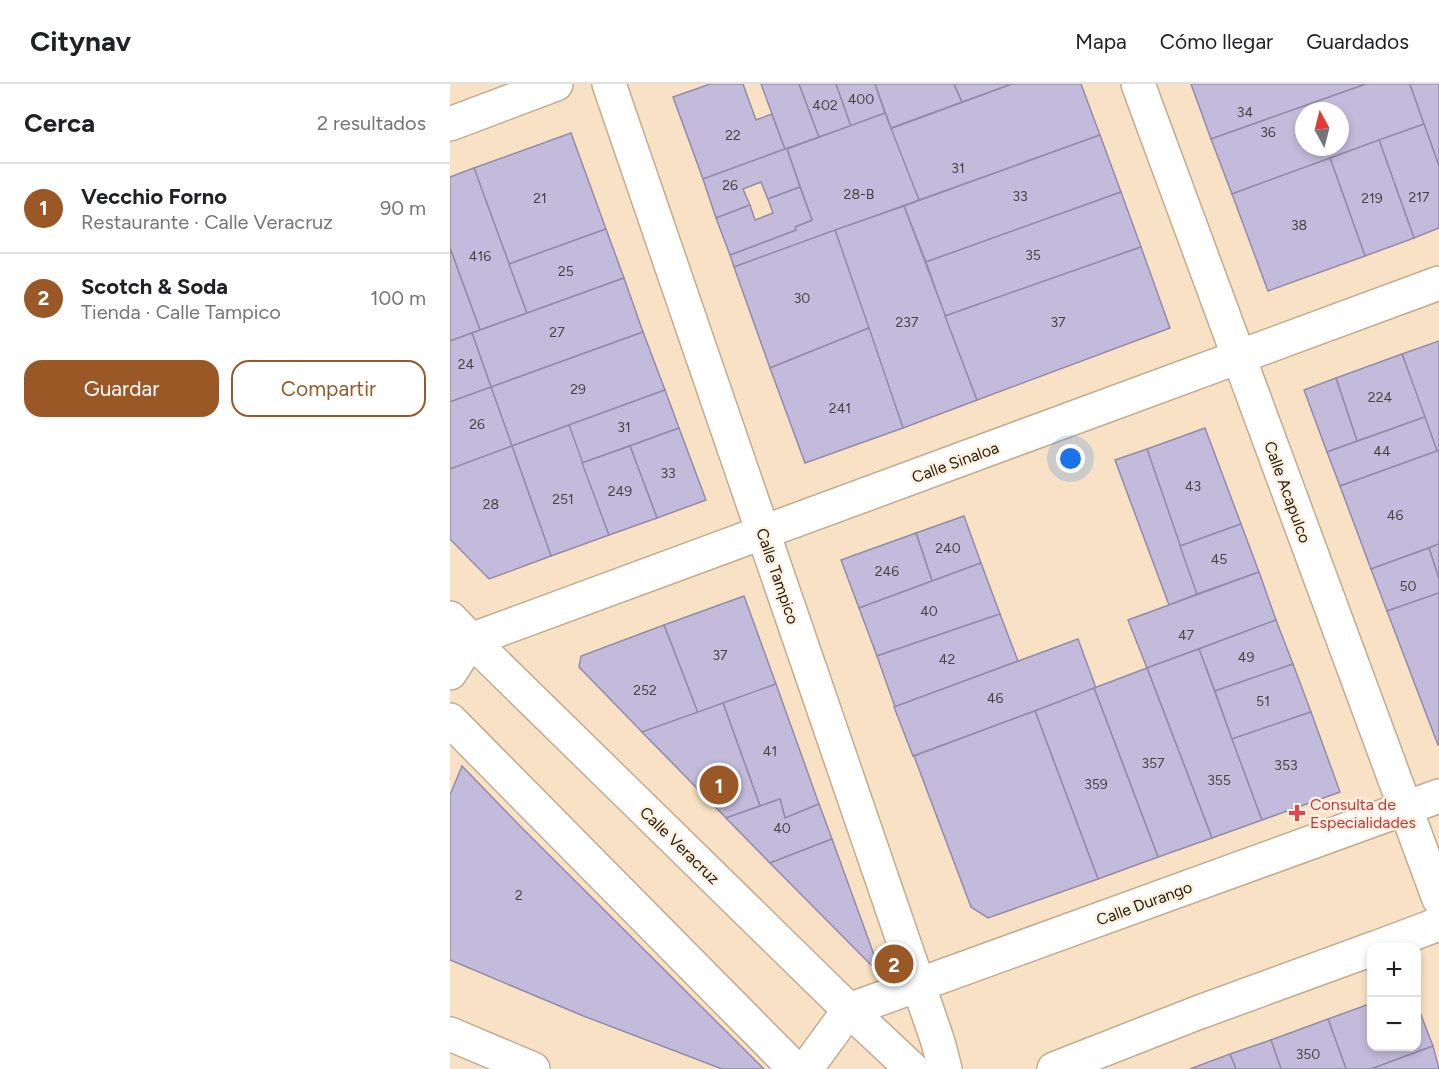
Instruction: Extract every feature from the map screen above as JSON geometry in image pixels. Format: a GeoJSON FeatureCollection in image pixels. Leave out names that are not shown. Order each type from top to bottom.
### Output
{"type":"FeatureCollection","features":[{"type":"Feature","properties":{"kind":"street"},"geometry":{"type":"LineString","coordinates":[[450,124],[556,84]]}},
{"type":"Feature","properties":{"kind":"street","name":"Calle Tampico"},"geometry":{"type":"LineString","coordinates":[[609,84],[919,985],[945,1069]]}},
{"type":"Feature","properties":{"kind":"street","name":"Calle Acapulco"},"geometry":{"type":"LineString","coordinates":[[1138,84],[1439,899]]}},
{"type":"Feature","properties":{"kind":"street","name":"Calle Sinaloa"},"geometry":{"type":"LineString","coordinates":[[460,629],[763,532],[1439,283]]}},
{"type":"Feature","properties":{"kind":"street"},"geometry":{"type":"LineString","coordinates":[[450,673],[460,629]]}},
{"type":"Feature","properties":{"kind":"street","name":"Calle Veracruz"},"geometry":{"type":"LineString","coordinates":[[460,629],[912,1069]]}},
{"type":"Feature","properties":{"kind":"street"},"geometry":{"type":"LineString","coordinates":[[450,720],[795,1069]]}},
{"type":"Feature","properties":{"kind":"street","name":"Calle Durango"},"geometry":{"type":"LineString","coordinates":[[849,1010],[1439,796]]}},
{"type":"Feature","properties":{"kind":"street"},"geometry":{"type":"LineString","coordinates":[[1387,943],[1439,924]]}},
{"type":"Feature","properties":{"kind":"street"},"geometry":{"type":"LineString","coordinates":[[1054,1069],[1367,950]]}},
{"type":"Feature","properties":{"kind":"street"},"geometry":{"type":"LineString","coordinates":[[806,1069],[849,1010]]}},
{"type":"Feature","properties":{"kind":"street"},"geometry":{"type":"LineString","coordinates":[[450,1034],[533,1069]]}},
{"type":"Feature","properties":{"kind":"building"},"geometry":{"type":"Polygon","coordinates":[[[710,84],[743,84],[756,120],[772,114],[785,149],[703,179],[673,97],[710,84]]]}},
{"type":"Feature","properties":{"kind":"building"},"geometry":{"type":"Polygon","coordinates":[[[761,84],[799,84],[819,137],[785,149],[761,84]]]}},
{"type":"Feature","properties":{"kind":"building"},"geometry":{"type":"Polygon","coordinates":[[[799,84],[836,84],[851,126],[819,137],[799,84]]]}},
{"type":"Feature","properties":{"kind":"building"},"geometry":{"type":"Polygon","coordinates":[[[836,84],[875,84],[885,113],[851,126],[836,84]]]}},
{"type":"Feature","properties":{"kind":"building"},"geometry":{"type":"Polygon","coordinates":[[[875,84],[954,84],[962,102],[891,128],[875,84]]]}},
{"type":"Feature","properties":{"kind":"building"},"geometry":{"type":"Polygon","coordinates":[[[954,84],[1009,84],[1009,85],[962,102],[954,84]]]}},
{"type":"Feature","properties":{"kind":"building"},"geometry":{"type":"Polygon","coordinates":[[[1012,84],[1081,84],[1100,135],[919,200],[890,129],[1012,84]]]}},
{"type":"Feature","properties":{"kind":"building"},"geometry":{"type":"Polygon","coordinates":[[[1191,84],[1366,84],[1315,102],[1295,102],[1295,109],[1211,139],[1191,84]]]}},
{"type":"Feature","properties":{"kind":"building"},"geometry":{"type":"Polygon","coordinates":[[[1366,84],[1410,84],[1424,124],[1349,151],[1349,102],[1315,102],[1366,84]]]}},
{"type":"Feature","properties":{"kind":"building"},"geometry":{"type":"Polygon","coordinates":[[[1410,84],[1439,84],[1439,166],[1424,124],[1410,84]]]}},
{"type":"Feature","properties":{"kind":"building"},"geometry":{"type":"Polygon","coordinates":[[[1295,109],[1295,156],[1336,156],[1232,194],[1211,139],[1295,109]]]}},
{"type":"Feature","properties":{"kind":"building"},"geometry":{"type":"Polygon","coordinates":[[[885,113],[919,200],[734,267],[730,255],[796,230],[795,227],[812,220],[787,149],[885,113]]]}},
{"type":"Feature","properties":{"kind":"building"},"geometry":{"type":"Polygon","coordinates":[[[1424,124],[1439,166],[1439,228],[1414,238],[1379,140],[1424,124]]]}},
{"type":"Feature","properties":{"kind":"building"},"geometry":{"type":"Polygon","coordinates":[[[571,133],[606,229],[509,264],[474,168],[571,133]]]}},
{"type":"Feature","properties":{"kind":"building"},"geometry":{"type":"Polygon","coordinates":[[[1100,135],[1121,192],[926,262],[904,206],[1100,135]]]}},
{"type":"Feature","properties":{"kind":"building"},"geometry":{"type":"Polygon","coordinates":[[[1379,140],[1414,238],[1365,256],[1330,158],[1349,156],[1349,151],[1379,140]]]}},
{"type":"Feature","properties":{"kind":"building"},"geometry":{"type":"Polygon","coordinates":[[[787,149],[800,187],[768,199],[761,182],[743,189],[750,205],[716,218],[703,179],[787,149]]]}},
{"type":"Feature","properties":{"kind":"building"},"geometry":{"type":"Polygon","coordinates":[[[1330,158],[1365,256],[1268,291],[1232,194],[1330,158]]]}},
{"type":"Feature","properties":{"kind":"building"},"geometry":{"type":"Polygon","coordinates":[[[474,168],[527,313],[480,330],[450,248],[450,177],[474,168]]]}},
{"type":"Feature","properties":{"kind":"building"},"geometry":{"type":"Polygon","coordinates":[[[800,187],[812,220],[795,227],[796,230],[730,255],[716,218],[750,205],[755,220],[773,213],[768,199],[800,187]]]}},
{"type":"Feature","properties":{"kind":"building"},"geometry":{"type":"Polygon","coordinates":[[[1121,192],[1141,247],[945,316],[926,262],[1121,192]]]}},
{"type":"Feature","properties":{"kind":"building"},"geometry":{"type":"Polygon","coordinates":[[[904,206],[977,400],[903,428],[835,230],[904,206]]]}},
{"type":"Feature","properties":{"kind":"building"},"geometry":{"type":"Polygon","coordinates":[[[606,229],[624,278],[527,313],[509,264],[606,229]]]}},
{"type":"Feature","properties":{"kind":"building"},"geometry":{"type":"Polygon","coordinates":[[[835,230],[869,328],[770,368],[734,267],[835,230]]]}},
{"type":"Feature","properties":{"kind":"building"},"geometry":{"type":"Polygon","coordinates":[[[1141,247],[1170,328],[977,400],[945,316],[1141,247]]]}},
{"type":"Feature","properties":{"kind":"building"},"geometry":{"type":"Polygon","coordinates":[[[450,248],[480,330],[450,341],[450,248]]]}},
{"type":"Feature","properties":{"kind":"building"},"geometry":{"type":"Polygon","coordinates":[[[624,278],[643,332],[491,387],[472,333],[624,278]]]}},
{"type":"Feature","properties":{"kind":"building"},"geometry":{"type":"Polygon","coordinates":[[[869,328],[903,428],[805,463],[770,368],[869,328]]]}},
{"type":"Feature","properties":{"kind":"building"},"geometry":{"type":"Polygon","coordinates":[[[643,332],[665,390],[512,446],[491,387],[643,332]]]}},
{"type":"Feature","properties":{"kind":"building"},"geometry":{"type":"Polygon","coordinates":[[[472,333],[491,387],[450,402],[450,341],[472,333]]]}},
{"type":"Feature","properties":{"kind":"building"},"geometry":{"type":"Polygon","coordinates":[[[1439,341],[1439,451],[1437,451],[1402,354],[1439,341]]]}},
{"type":"Feature","properties":{"kind":"building"},"geometry":{"type":"Polygon","coordinates":[[[1402,354],[1425,417],[1357,441],[1336,378],[1402,354]]]}},
{"type":"Feature","properties":{"kind":"building"},"geometry":{"type":"Polygon","coordinates":[[[1336,378],[1357,441],[1327,452],[1304,390],[1336,378]]]}},
{"type":"Feature","properties":{"kind":"building"},"geometry":{"type":"Polygon","coordinates":[[[491,387],[512,446],[450,469],[450,402],[491,387]]]}},
{"type":"Feature","properties":{"kind":"building"},"geometry":{"type":"Polygon","coordinates":[[[665,390],[679,428],[582,463],[569,425],[665,390]]]}},
{"type":"Feature","properties":{"kind":"building"},"geometry":{"type":"Polygon","coordinates":[[[1425,417],[1437,451],[1340,486],[1327,452],[1425,417]]]}},
{"type":"Feature","properties":{"kind":"building"},"geometry":{"type":"Polygon","coordinates":[[[569,425],[609,535],[551,556],[512,446],[569,425]]]}},
{"type":"Feature","properties":{"kind":"building"},"geometry":{"type":"Polygon","coordinates":[[[679,428],[706,500],[657,518],[630,446],[679,428]]]}},
{"type":"Feature","properties":{"kind":"building"},"geometry":{"type":"Polygon","coordinates":[[[1205,428],[1241,524],[1180,546],[1147,449],[1205,428]]]}},
{"type":"Feature","properties":{"kind":"building"},"geometry":{"type":"Polygon","coordinates":[[[512,446],[551,556],[489,579],[450,539],[450,469],[512,446]]]}},
{"type":"Feature","properties":{"kind":"building"},"geometry":{"type":"Polygon","coordinates":[[[630,446],[657,518],[609,535],[582,463],[630,446]]]}},
{"type":"Feature","properties":{"kind":"building"},"geometry":{"type":"Polygon","coordinates":[[[1147,449],[1197,594],[1169,605],[1115,460],[1147,449]]]}},
{"type":"Feature","properties":{"kind":"building"},"geometry":{"type":"Polygon","coordinates":[[[1439,451],[1439,544],[1371,569],[1340,486],[1439,451]]]}},
{"type":"Feature","properties":{"kind":"building"},"geometry":{"type":"Polygon","coordinates":[[[964,516],[981,563],[932,581],[916,533],[964,516]]]}},
{"type":"Feature","properties":{"kind":"building"},"geometry":{"type":"Polygon","coordinates":[[[1241,524],[1259,572],[1197,594],[1180,546],[1241,524]]]}},
{"type":"Feature","properties":{"kind":"building"},"geometry":{"type":"Polygon","coordinates":[[[916,533],[932,581],[859,608],[841,560],[916,533]]]}},
{"type":"Feature","properties":{"kind":"building"},"geometry":{"type":"Polygon","coordinates":[[[1439,544],[1439,579],[1429,548],[1439,544]]]}},
{"type":"Feature","properties":{"kind":"building"},"geometry":{"type":"Polygon","coordinates":[[[1429,548],[1439,579],[1439,593],[1387,611],[1371,569],[1429,548]]]}},
{"type":"Feature","properties":{"kind":"building"},"geometry":{"type":"Polygon","coordinates":[[[981,563],[1000,614],[877,656],[859,608],[981,563]]]}},
{"type":"Feature","properties":{"kind":"building"},"geometry":{"type":"Polygon","coordinates":[[[1259,572],[1276,620],[1147,668],[1128,620],[1259,572]]]}},
{"type":"Feature","properties":{"kind":"building"},"geometry":{"type":"Polygon","coordinates":[[[1439,593],[1439,745],[1438,745],[1387,611],[1439,593]]]}},
{"type":"Feature","properties":{"kind":"building"},"geometry":{"type":"Polygon","coordinates":[[[744,596],[776,684],[698,713],[664,625],[744,596]]]}},
{"type":"Feature","properties":{"kind":"building"},"geometry":{"type":"Polygon","coordinates":[[[1000,614],[1018,661],[895,707],[877,656],[1000,614]]]}},
{"type":"Feature","properties":{"kind":"building"},"geometry":{"type":"Polygon","coordinates":[[[1276,620],[1293,664],[1215,691],[1199,649],[1276,620]]]}},
{"type":"Feature","properties":{"kind":"building"},"geometry":{"type":"Polygon","coordinates":[[[664,625],[698,713],[642,732],[579,667],[581,656],[664,625]]]}},
{"type":"Feature","properties":{"kind":"building"},"geometry":{"type":"Polygon","coordinates":[[[1078,639],[1096,688],[913,756],[894,707],[1078,639]]]}},
{"type":"Feature","properties":{"kind":"building"},"geometry":{"type":"Polygon","coordinates":[[[1199,649],[1262,820],[1212,838],[1147,668],[1199,649]]]}},
{"type":"Feature","properties":{"kind":"building"},"geometry":{"type":"Polygon","coordinates":[[[1293,664],[1311,712],[1232,739],[1215,691],[1293,664]]]}},
{"type":"Feature","properties":{"kind":"building"},"geometry":{"type":"Polygon","coordinates":[[[1147,668],[1212,838],[1158,857],[1094,688],[1147,668]]]}},
{"type":"Feature","properties":{"kind":"building"},"geometry":{"type":"Polygon","coordinates":[[[776,684],[819,804],[785,818],[780,799],[760,806],[723,703],[776,684]]]}},
{"type":"Feature","properties":{"kind":"building"},"geometry":{"type":"Polygon","coordinates":[[[1094,688],[1158,857],[1098,879],[1035,711],[1094,688]]]}},
{"type":"Feature","properties":{"kind":"building"},"geometry":{"type":"Polygon","coordinates":[[[723,703],[760,806],[726,818],[642,732],[723,703]]]}},
{"type":"Feature","properties":{"kind":"building"},"geometry":{"type":"Polygon","coordinates":[[[1035,711],[1098,879],[988,918],[971,907],[914,756],[1035,711]]]}},
{"type":"Feature","properties":{"kind":"building"},"geometry":{"type":"Polygon","coordinates":[[[1311,712],[1340,792],[1262,820],[1232,739],[1311,712]]]}},
{"type":"Feature","properties":{"kind":"building"},"geometry":{"type":"Polygon","coordinates":[[[462,766],[764,1069],[722,1069],[581,1015],[450,960],[450,795],[462,766]]]}},
{"type":"Feature","properties":{"kind":"building"},"geometry":{"type":"Polygon","coordinates":[[[780,799],[785,818],[819,804],[832,839],[770,863],[726,818],[780,799]]]}},
{"type":"Feature","properties":{"kind":"building"},"geometry":{"type":"Polygon","coordinates":[[[832,839],[877,963],[871,965],[770,863],[832,839]]]}},
{"type":"Feature","properties":{"kind":"building"},"geometry":{"type":"Polygon","coordinates":[[[1367,1005],[1367,1051],[1420,1051],[1371,1069],[1346,1069],[1328,1019],[1367,1005]]]}},
{"type":"Feature","properties":{"kind":"building"},"geometry":{"type":"Polygon","coordinates":[[[1421,1015],[1433,1046],[1421,1050],[1421,1015]]]}},
{"type":"Feature","properties":{"kind":"building"},"geometry":{"type":"Polygon","coordinates":[[[1328,1019],[1346,1069],[1281,1069],[1271,1040],[1328,1019]]]}},
{"type":"Feature","properties":{"kind":"building"},"geometry":{"type":"Polygon","coordinates":[[[1271,1040],[1281,1069],[1236,1069],[1230,1054],[1271,1040]]]}},
{"type":"Feature","properties":{"kind":"building"},"geometry":{"type":"Polygon","coordinates":[[[1433,1046],[1439,1069],[1371,1069],[1421,1051],[1433,1046]]]}},
{"type":"Feature","properties":{"kind":"building"},"geometry":{"type":"Polygon","coordinates":[[[1230,1054],[1236,1069],[1190,1069],[1230,1054]]]}},
{"type":"Feature","properties":{"kind":"place","name":"Vecchio Forno"},"geometry":{"type":"Point","coordinates":[719,785]}},
{"type":"Feature","properties":{"kind":"place","name":"Consulta de Especialidades"},"geometry":{"type":"Point","coordinates":[1297,813]}},
{"type":"Feature","properties":{"kind":"place","name":"Scotch & Soda"},"geometry":{"type":"Point","coordinates":[894,964]}}]}
